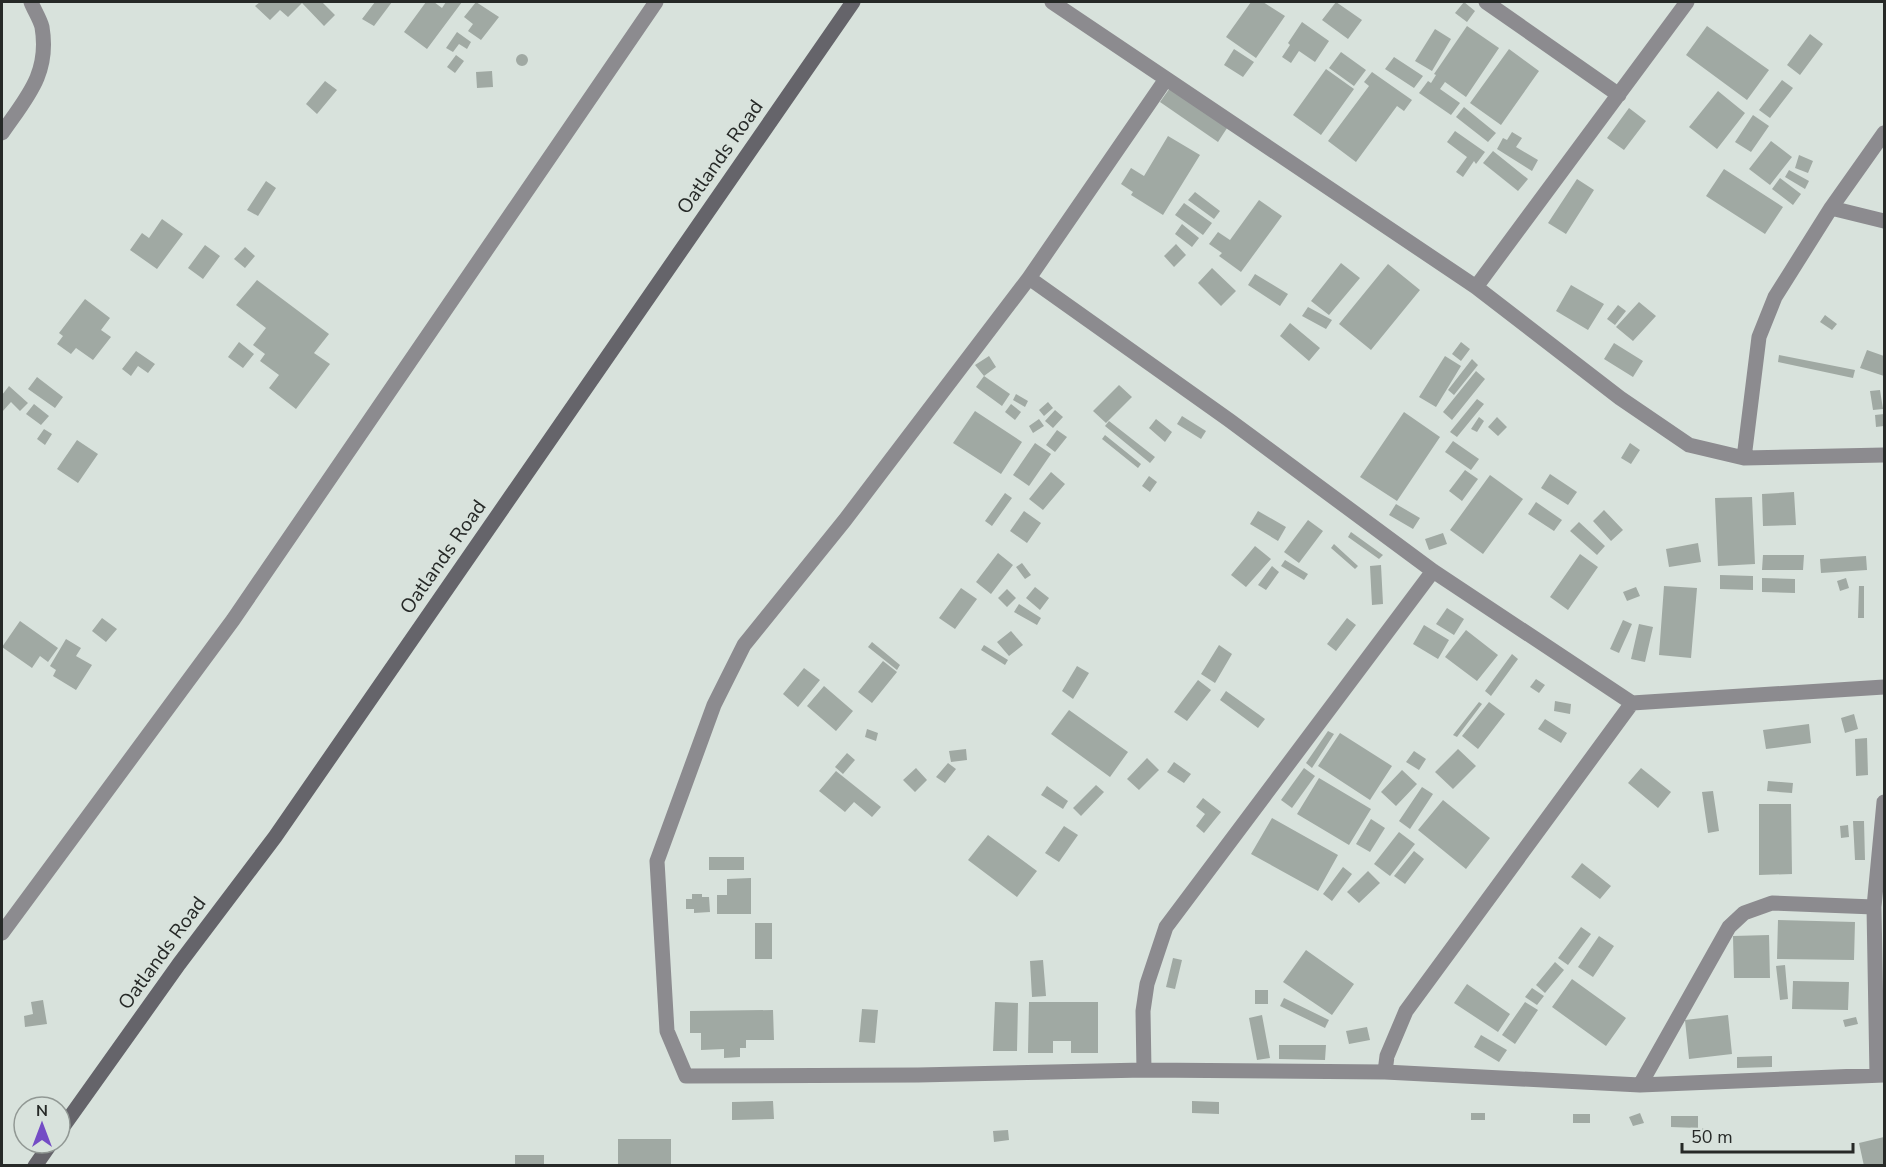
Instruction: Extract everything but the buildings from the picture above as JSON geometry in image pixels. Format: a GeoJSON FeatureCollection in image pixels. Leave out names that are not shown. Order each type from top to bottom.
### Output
{"type":"FeatureCollection","features":[{"type":"Feature","properties":{"kind":"street"},"geometry":{"type":"LineString","coordinates":[[2,133],[38,80],[42,60],[42,27],[31,2]]}},
{"type":"Feature","properties":{"kind":"street"},"geometry":{"type":"LineString","coordinates":[[2,933],[233,620],[656,2]]}},
{"type":"Feature","properties":{"kind":"street","name":"Oatlands Road"},"geometry":{"type":"LineString","coordinates":[[72,1114],[178,964],[275,837],[853,2]]}},
{"type":"Feature","properties":{"kind":"street"},"geometry":{"type":"LineString","coordinates":[[1052,2],[1476,287],[1620,398],[1689,445],[1744,459],[1884,455]]}},
{"type":"Feature","properties":{"kind":"street"},"geometry":{"type":"LineString","coordinates":[[1486,2],[1619,95]]}},
{"type":"Feature","properties":{"kind":"street"},"geometry":{"type":"LineString","coordinates":[[1476,287],[1687,2]]}},
{"type":"Feature","properties":{"kind":"street"},"geometry":{"type":"LineString","coordinates":[[1166,79],[1029,278],[845,520],[744,645],[714,705],[657,861],[667,1031],[687,1076],[918,1075],[1144,1070],[1385,1072],[1640,1085],[1881,1075],[1874,908],[1884,802]]}},
{"type":"Feature","properties":{"kind":"street"},"geometry":{"type":"LineString","coordinates":[[1744,459],[1759,337],[1775,297],[1831,208],[1884,133]]}},
{"type":"Feature","properties":{"kind":"street"},"geometry":{"type":"LineString","coordinates":[[1831,208],[1884,221]]}},
{"type":"Feature","properties":{"kind":"street"},"geometry":{"type":"LineString","coordinates":[[1029,278],[1238,427],[1433,571],[1632,703],[1884,687]]}},
{"type":"Feature","properties":{"kind":"street"},"geometry":{"type":"LineString","coordinates":[[1144,1070],[1143,1011],[1147,984],[1166,927],[1433,571]]}},
{"type":"Feature","properties":{"kind":"street"},"geometry":{"type":"LineString","coordinates":[[1385,1072],[1387,1056],[1406,1011],[1632,703]]}},
{"type":"Feature","properties":{"kind":"street"},"geometry":{"type":"LineString","coordinates":[[1640,1085],[1729,927],[1744,913],[1772,903],[1874,908]]}}]}
